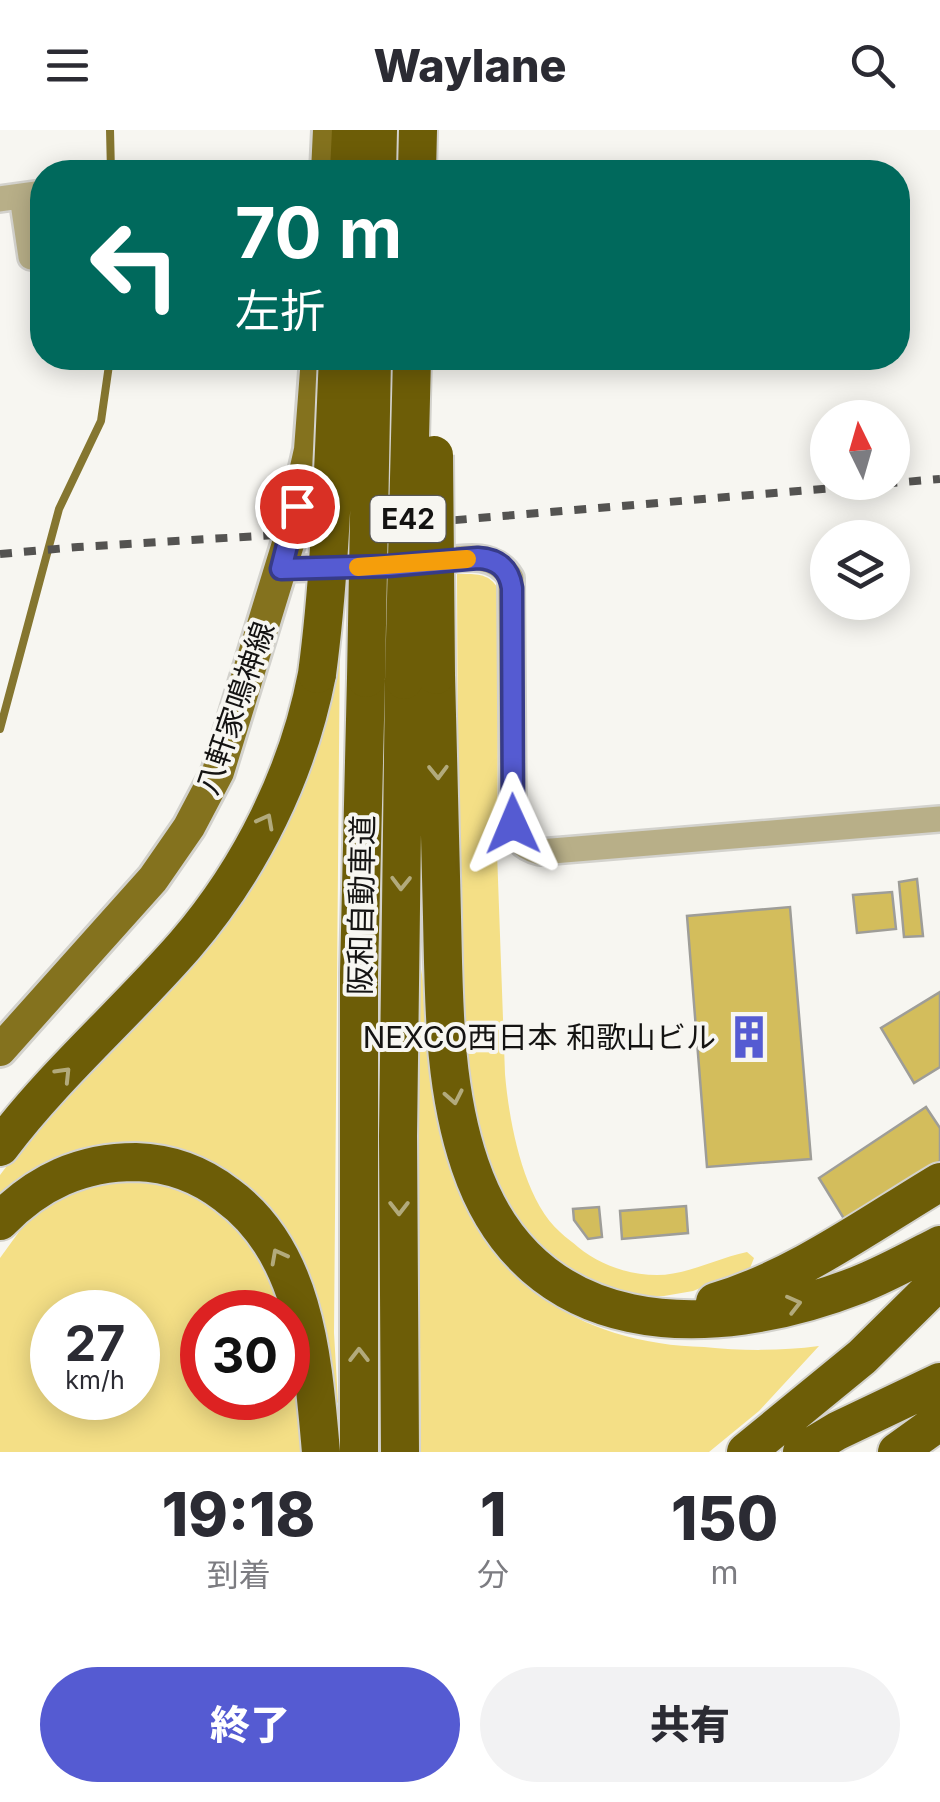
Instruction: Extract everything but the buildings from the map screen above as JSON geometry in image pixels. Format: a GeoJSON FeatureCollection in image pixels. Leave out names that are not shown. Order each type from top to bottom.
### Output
{"type":"FeatureCollection","features":[{"type":"Feature","properties":{"kind":"highway"},"geometry":{"type":"LineString","coordinates":[[349,160],[351,130]]}},
{"type":"Feature","properties":{"kind":"highway"},"geometry":{"type":"LineString","coordinates":[[377,160],[378,130]]}},
{"type":"Feature","properties":{"kind":"highway"},"geometry":{"type":"LineString","coordinates":[[417,160],[418,130]]}},
{"type":"Feature","properties":{"kind":"highway"},"geometry":{"type":"LineString","coordinates":[[433,130],[433,160]]}},
{"type":"Feature","properties":{"kind":"highway"},"geometry":{"type":"LineString","coordinates":[[0,1147],[32,1107],[186,944],[234,879],[283,789],[317,674],[329,552],[337,370]]}},
{"type":"Feature","properties":{"kind":"highway","name":"阪和自動車道"},"geometry":{"type":"LineString","coordinates":[[359,1452],[358,974],[372,370]]}},
{"type":"Feature","properties":{"kind":"highway","name":"阪和自動車道"},"geometry":{"type":"LineString","coordinates":[[400,1452],[398,1136],[420,678],[412,370]]}},
{"type":"Feature","properties":{"kind":"highway"},"geometry":{"type":"LineString","coordinates":[[433,370],[420,678],[450,1074],[462,1135],[486,1203],[518,1250],[555,1282],[594,1304],[644,1317],[676,1319],[771,1310],[858,1284],[940,1246]]}},
{"type":"Feature","properties":{"kind":"highway"},"geometry":{"type":"LineString","coordinates":[[0,1221],[43,1184],[81,1168],[126,1162],[168,1165],[214,1185],[265,1232],[290,1279],[308,1346],[321,1452]]}},
{"type":"Feature","properties":{"kind":"highway"},"geometry":{"type":"LineString","coordinates":[[614,1310],[676,1312],[756,1288],[940,1182]]}},
{"type":"Feature","properties":{"kind":"highway"},"geometry":{"type":"LineString","coordinates":[[746,1452],[862,1357],[940,1280]]}},
{"type":"Feature","properties":{"kind":"highway"},"geometry":{"type":"LineString","coordinates":[[862,1357],[940,1305]]}},
{"type":"Feature","properties":{"kind":"highway"},"geometry":{"type":"LineString","coordinates":[[802,1452],[940,1368]]}},
{"type":"Feature","properties":{"kind":"highway"},"geometry":{"type":"LineString","coordinates":[[837,1430],[940,1382]]}},
{"type":"Feature","properties":{"kind":"highway"},"geometry":{"type":"LineString","coordinates":[[897,1452],[940,1420]]}},
{"type":"Feature","properties":{"kind":"highway"},"geometry":{"type":"LineString","coordinates":[[909,1452],[940,1432]]}},
{"type":"Feature","properties":{"kind":"main road"},"geometry":{"type":"LineString","coordinates":[[328,160],[329,130]]}},
{"type":"Feature","properties":{"kind":"main road","name":"八軒家鳴神線"},"geometry":{"type":"LineString","coordinates":[[0,1050],[153,879],[202,807],[218,772],[281,569],[310,450],[316,370]]}},
{"type":"Feature","properties":{"kind":"street"},"geometry":{"type":"LineString","coordinates":[[21,196],[30,251]]}},
{"type":"Feature","properties":{"kind":"street"},"geometry":{"type":"LineString","coordinates":[[281,569],[478,558],[505,568],[512,588],[513,824],[519,840],[531,849],[540,852],[940,819]]}},
{"type":"Feature","properties":{"kind":"shaded area"},"geometry":{"type":"Polygon","coordinates":[[[457,574],[487,577],[499,591],[497,852],[505,1074],[510,1114],[527,1180],[547,1218],[560,1232],[615,1268],[657,1275],[747,1252],[754,1258],[750,1268],[693,1291],[637,1297],[603,1291],[547,1259],[508,1212],[473,1124],[459,977],[457,574]]]}},
{"type":"Feature","properties":{"kind":"shaded area"},"geometry":{"type":"Polygon","coordinates":[[[340,634],[334,1333],[338,1402],[334,1408],[310,1309],[310,1290],[306,1290],[297,1253],[271,1210],[236,1177],[215,1164],[169,1148],[106,1144],[50,1162],[0,1199],[0,1175],[37,1126],[159,999],[340,634]]]}},
{"type":"Feature","properties":{"kind":"shaded area"},"geometry":{"type":"Polygon","coordinates":[[[421,969],[436,1111],[447,1158],[479,1228],[524,1283],[585,1322],[659,1343],[747,1350],[819,1346],[759,1411],[709,1452],[421,1452],[417,1021],[421,969]]]}},
{"type":"Feature","properties":{"kind":"shaded area"},"geometry":{"type":"Polygon","coordinates":[[[156,1179],[209,1200],[254,1240],[277,1290],[180,1290],[180,1420],[301,1420],[305,1452],[0,1452],[0,1258],[35,1214],[72,1191],[107,1181],[156,1179]]]}},
{"type":"Feature","properties":{"kind":"waterway"},"geometry":{"type":"LineString","coordinates":[[110,130],[111,160]]}},
{"type":"Feature","properties":{"kind":"waterway"},"geometry":{"type":"LineString","coordinates":[[0,729],[59,509],[101,421],[108,370]]}},
{"type":"Feature","properties":{"kind":"railway"},"geometry":{"type":"LineString","coordinates":[[0,554],[291,534],[940,479]]}},
{"type":"Feature","properties":{"kind":"slow traffic"},"geometry":{"type":"LineString","coordinates":[[358,567],[467,559]]}},
{"type":"Feature","properties":{"kind":"place","name":"NEXCO西日本 和歌山ビル"},"geometry":{"type":"Point","coordinates":[749,1037]}},
{"type":"Feature","properties":{"kind":"route"},"geometry":{"type":"LineString","coordinates":[[297,506],[281,569],[478,558],[505,568],[512,588],[513,824]]}}]}
